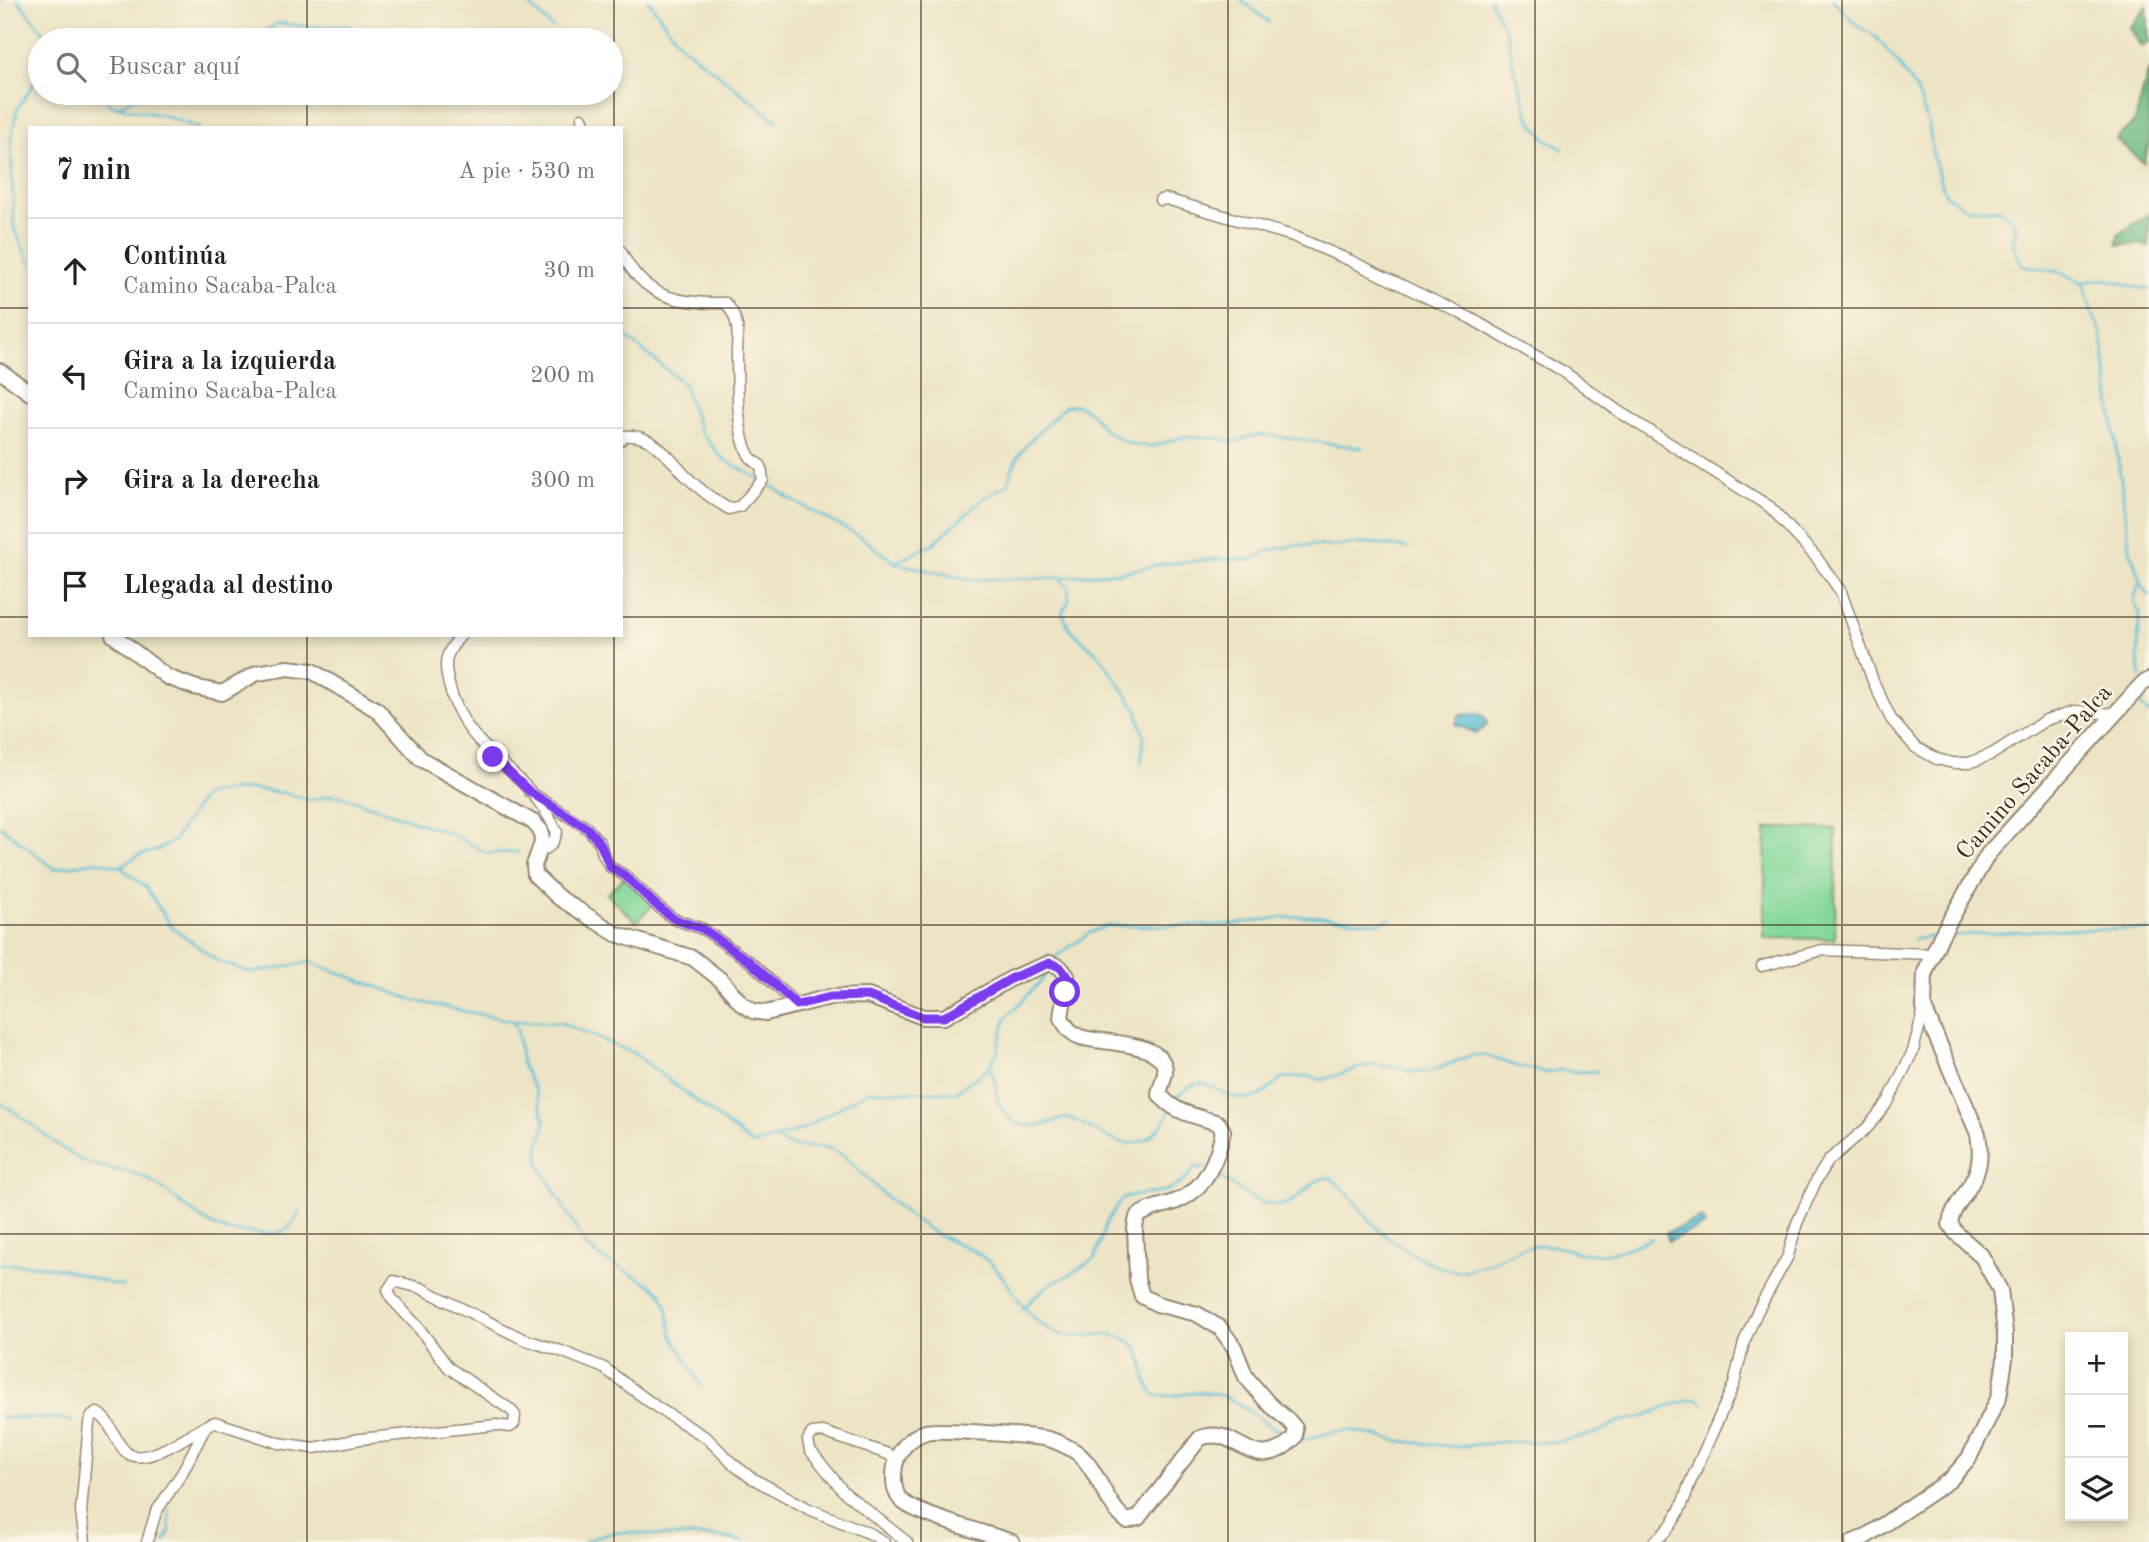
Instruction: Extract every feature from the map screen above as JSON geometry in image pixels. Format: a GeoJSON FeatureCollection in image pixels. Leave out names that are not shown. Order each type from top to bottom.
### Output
{"type":"FeatureCollection","features":[{"type":"Feature","properties":{"kind":"street"},"geometry":{"type":"LineString","coordinates":[[1160,200],[1166,199],[1293,236],[1470,318],[1564,372],[1618,411],[1770,507],[1816,557],[1841,592],[1873,681],[1891,719],[1915,747],[1937,760],[1969,763],[1992,754],[2046,720],[2075,711],[2116,715]]}},
{"type":"Feature","properties":{"kind":"street"},"geometry":{"type":"LineString","coordinates":[[623,255],[652,291],[690,303],[726,303],[734,314],[739,330],[737,359],[741,432],[749,456],[761,466],[763,480],[740,506],[729,509],[705,494],[652,442],[636,435],[623,438]]}},
{"type":"Feature","properties":{"kind":"street"},"geometry":{"type":"LineString","coordinates":[[0,371],[28,392]]}},
{"type":"Feature","properties":{"kind":"street"},"geometry":{"type":"LineString","coordinates":[[116,637],[167,677],[194,688],[222,693],[257,673],[288,668],[312,671],[377,710],[421,759],[533,822],[541,831],[542,843],[534,865],[535,875],[558,897],[616,934],[693,958],[722,980],[742,1004],[753,1012],[766,1013],[830,997],[868,996],[923,1017],[944,1017],[1014,977],[1050,963],[1060,967],[1067,976],[1060,1018],[1070,1032],[1082,1038],[1150,1050],[1161,1060],[1165,1070],[1159,1093],[1166,1103],[1183,1112],[1219,1123],[1223,1131],[1219,1152],[1210,1171],[1188,1195],[1177,1202],[1146,1209],[1137,1217],[1135,1228],[1139,1290],[1147,1300],[1197,1314],[1220,1328],[1234,1348],[1245,1377],[1295,1428],[1295,1437],[1285,1447],[1270,1453],[1251,1452],[1224,1436],[1210,1434],[1200,1438],[1138,1518],[1127,1521],[1116,1513],[1100,1481],[1075,1451],[1050,1440],[932,1431],[912,1439],[905,1445],[896,1460],[895,1489],[901,1501],[934,1516],[1012,1542]]}},
{"type":"Feature","properties":{"kind":"street"},"geometry":{"type":"LineString","coordinates":[[460,637],[446,657],[444,665],[453,700],[466,728],[530,792],[587,828],[600,843],[610,867],[624,875],[674,919],[703,929],[750,962],[797,1005]]}},
{"type":"Feature","properties":{"kind":"street","name":"Camino Sacaba-Palca"},"geometry":{"type":"LineString","coordinates":[[1853,1542],[1865,1537],[1951,1480],[1969,1458],[1999,1397],[2005,1359],[2006,1333],[2000,1290],[1982,1255],[1956,1233],[1951,1224],[1955,1208],[1977,1174],[1982,1154],[1978,1134],[1924,1007],[1925,972],[1932,954],[1988,855],[2141,684],[2149,680]]}},
{"type":"Feature","properties":{"kind":"street"},"geometry":{"type":"LineString","coordinates":[[530,792],[557,832],[549,848],[538,852]]}},
{"type":"Feature","properties":{"kind":"street"},"geometry":{"type":"LineString","coordinates":[[1762,967],[1822,950],[1932,954]]}},
{"type":"Feature","properties":{"kind":"street"},"geometry":{"type":"LineString","coordinates":[[1654,1542],[1665,1534],[1683,1503],[1734,1384],[1744,1342],[1788,1256],[1797,1223],[1817,1179],[1829,1160],[1868,1128],[1888,1102],[1913,1051],[1924,1007]]}},
{"type":"Feature","properties":{"kind":"street"},"geometry":{"type":"LineString","coordinates":[[85,1542],[81,1511],[89,1423],[91,1417],[97,1413],[102,1415],[124,1450],[131,1455],[142,1456],[179,1443],[207,1424],[215,1422],[279,1443],[314,1448],[360,1439],[422,1432],[496,1425],[510,1427],[516,1421],[511,1409],[449,1368],[418,1326],[392,1298],[388,1290],[394,1281],[421,1288],[523,1339],[604,1368],[658,1408],[707,1438],[750,1477],[809,1509],[884,1542]]}},
{"type":"Feature","properties":{"kind":"street"},"geometry":{"type":"LineString","coordinates":[[147,1542],[156,1512],[207,1424]]}},
{"type":"Feature","properties":{"kind":"street"},"geometry":{"type":"LineString","coordinates":[[896,1460],[888,1454],[823,1432],[812,1433],[808,1440],[810,1450],[844,1492],[907,1542]]}},
{"type":"Feature","properties":{"kind":"green space"},"geometry":{"type":"Polygon","coordinates":[[[2147,6],[2149,43],[2141,47],[2130,27],[2147,6]]]}},
{"type":"Feature","properties":{"kind":"green space"},"geometry":{"type":"Polygon","coordinates":[[[2149,69],[2149,144],[2144,164],[2116,139],[2135,121],[2149,69]]]}},
{"type":"Feature","properties":{"kind":"green space"},"geometry":{"type":"Polygon","coordinates":[[[2149,214],[2149,247],[2141,244],[2117,245],[2118,235],[2149,214]]]}},
{"type":"Feature","properties":{"kind":"green space"},"geometry":{"type":"Polygon","coordinates":[[[1766,828],[1836,829],[1835,939],[1764,938],[1766,828]]]}},
{"type":"Feature","properties":{"kind":"green space"},"geometry":{"type":"Polygon","coordinates":[[[624,877],[653,905],[636,922],[607,894],[624,877]]]}},
{"type":"Feature","properties":{"kind":"water"},"geometry":{"type":"Polygon","coordinates":[[[1475,714],[1484,717],[1487,725],[1477,733],[1456,725],[1459,715],[1475,714]]]}},
{"type":"Feature","properties":{"kind":"water"},"geometry":{"type":"Polygon","coordinates":[[[1702,1218],[1705,1225],[1669,1241],[1666,1233],[1702,1218]]]}},
{"type":"Feature","properties":{"kind":"waterway"},"geometry":{"type":"LineString","coordinates":[[18,0],[40,28]]}},
{"type":"Feature","properties":{"kind":"waterway"},"geometry":{"type":"LineString","coordinates":[[524,0],[553,28]]}},
{"type":"Feature","properties":{"kind":"waterway"},"geometry":{"type":"LineString","coordinates":[[648,0],[680,44],[777,121]]}},
{"type":"Feature","properties":{"kind":"waterway"},"geometry":{"type":"LineString","coordinates":[[1241,0],[1269,22]]}},
{"type":"Feature","properties":{"kind":"waterway"},"geometry":{"type":"LineString","coordinates":[[1490,0],[1507,34],[1513,65],[1530,120],[1546,139],[1564,150]]}},
{"type":"Feature","properties":{"kind":"waterway"},"geometry":{"type":"LineString","coordinates":[[1833,0],[1860,28],[1874,35],[1918,93],[1929,126],[1933,157],[1945,194],[1965,208],[2000,210],[2016,225],[2013,245],[2022,265],[2059,272],[2082,282],[2106,279],[2138,288],[2149,288]]}},
{"type":"Feature","properties":{"kind":"waterway"},"geometry":{"type":"LineString","coordinates":[[270,28],[278,23],[352,28]]}},
{"type":"Feature","properties":{"kind":"waterway"},"geometry":{"type":"LineString","coordinates":[[28,92],[17,109],[11,140],[14,228],[28,260]]}},
{"type":"Feature","properties":{"kind":"waterway"},"geometry":{"type":"LineString","coordinates":[[110,105],[165,116],[193,126]]}},
{"type":"Feature","properties":{"kind":"waterway"},"geometry":{"type":"LineString","coordinates":[[118,107],[122,105]]}},
{"type":"Feature","properties":{"kind":"waterway"},"geometry":{"type":"LineString","coordinates":[[2083,283],[2092,314],[2101,330],[2130,550],[2143,588],[2149,595]]}},
{"type":"Feature","properties":{"kind":"waterway"},"geometry":{"type":"LineString","coordinates":[[623,335],[683,383],[700,431],[724,460],[760,479]]}},
{"type":"Feature","properties":{"kind":"waterway"},"geometry":{"type":"LineString","coordinates":[[896,562],[933,544],[984,498],[1008,484],[1023,450],[1065,406],[1077,405],[1089,411],[1106,431],[1128,443],[1149,447],[1183,437],[1216,438],[1236,442],[1251,436],[1266,435],[1362,448]]}},
{"type":"Feature","properties":{"kind":"waterway"},"geometry":{"type":"LineString","coordinates":[[766,482],[790,499],[861,537],[896,563],[970,580],[1049,578],[1122,572],[1163,564],[1215,559],[1250,560],[1268,551],[1295,545],[1370,543],[1408,548]]}},
{"type":"Feature","properties":{"kind":"waterway"},"geometry":{"type":"LineString","coordinates":[[1058,577],[1068,586],[1069,601],[1062,612],[1069,628],[1100,656],[1136,708],[1144,736],[1141,764]]}},
{"type":"Feature","properties":{"kind":"waterway"},"geometry":{"type":"LineString","coordinates":[[2140,580],[2134,600],[2139,614],[2138,659],[2141,677]]}},
{"type":"Feature","properties":{"kind":"waterway"},"geometry":{"type":"LineString","coordinates":[[2140,697],[2142,708],[2149,714]]}},
{"type":"Feature","properties":{"kind":"waterway"},"geometry":{"type":"LineString","coordinates":[[121,866],[174,840],[202,798],[211,793],[251,789],[311,800],[332,795],[345,797],[451,834],[487,853],[518,852]]}},
{"type":"Feature","properties":{"kind":"waterway"},"geometry":{"type":"LineString","coordinates":[[0,826],[55,869],[97,861],[120,867],[146,887],[170,925],[217,961],[252,973],[310,962],[416,1001],[512,1021],[562,1023],[635,1054],[753,1145],[803,1129],[868,1091],[955,1092],[989,1068],[997,1052],[1006,1018],[1048,970]]}},
{"type":"Feature","properties":{"kind":"waterway"},"geometry":{"type":"LineString","coordinates":[[1054,958],[1091,932],[1107,926],[1229,925],[1312,916],[1381,923],[1390,918]]}},
{"type":"Feature","properties":{"kind":"waterway"},"geometry":{"type":"LineString","coordinates":[[1946,936],[2062,929],[2149,930]]}},
{"type":"Feature","properties":{"kind":"waterway"},"geometry":{"type":"LineString","coordinates":[[1913,939],[1936,937]]}},
{"type":"Feature","properties":{"kind":"waterway"},"geometry":{"type":"LineString","coordinates":[[513,1022],[517,1029],[522,1065],[535,1090],[545,1121],[539,1164],[586,1246],[662,1294],[672,1335],[702,1387]]}},
{"type":"Feature","properties":{"kind":"waterway"},"geometry":{"type":"LineString","coordinates":[[1174,1099],[1197,1084],[1208,1085],[1228,1095],[1245,1099],[1259,1096],[1281,1078],[1309,1076],[1322,1080],[1377,1064],[1416,1072],[1432,1071],[1472,1055],[1487,1056],[1546,1073],[1560,1070],[1598,1071]]}},
{"type":"Feature","properties":{"kind":"waterway"},"geometry":{"type":"LineString","coordinates":[[990,1069],[1000,1106],[1011,1119],[1026,1126],[1069,1118],[1118,1142],[1139,1142],[1156,1132],[1169,1112]]}},
{"type":"Feature","properties":{"kind":"waterway"},"geometry":{"type":"LineString","coordinates":[[0,1103],[77,1158],[146,1178],[203,1220],[224,1230],[279,1233],[291,1226],[300,1210]]}},
{"type":"Feature","properties":{"kind":"waterway"},"geometry":{"type":"LineString","coordinates":[[775,1139],[793,1146],[824,1147],[839,1153],[889,1200],[919,1223],[987,1260],[1030,1314],[1050,1330],[1070,1336],[1113,1335],[1132,1343],[1141,1355],[1147,1382],[1155,1395],[1205,1393],[1222,1396],[1239,1404],[1271,1427],[1289,1435]]}},
{"type":"Feature","properties":{"kind":"waterway"},"geometry":{"type":"LineString","coordinates":[[1023,1308],[1047,1286],[1095,1258],[1107,1221],[1120,1201],[1126,1197],[1173,1188],[1195,1167],[1205,1168]]}},
{"type":"Feature","properties":{"kind":"waterway"},"geometry":{"type":"LineString","coordinates":[[1213,1173],[1250,1196],[1273,1205],[1291,1202],[1316,1181],[1331,1178],[1385,1235],[1418,1257],[1454,1271],[1483,1266],[1520,1249],[1539,1245],[1600,1254],[1626,1249],[1652,1238]]}},
{"type":"Feature","properties":{"kind":"waterway"},"geometry":{"type":"LineString","coordinates":[[0,1264],[58,1268],[123,1286]]}},
{"type":"Feature","properties":{"kind":"waterway"},"geometry":{"type":"LineString","coordinates":[[1299,1439],[1349,1430],[1400,1441],[1456,1447],[1501,1442],[1557,1442],[1594,1434],[1621,1421],[1639,1418],[1675,1404],[1695,1399],[1703,1403]]}},
{"type":"Feature","properties":{"kind":"waterway"},"geometry":{"type":"LineString","coordinates":[[0,1417],[63,1419],[72,1422]]}},
{"type":"Feature","properties":{"kind":"waterway"},"geometry":{"type":"LineString","coordinates":[[165,1542],[170,1530],[169,1510]]}},
{"type":"Feature","properties":{"kind":"waterway"},"geometry":{"type":"LineString","coordinates":[[585,1542],[605,1534],[616,1533],[717,1537],[744,1542]]}},
{"type":"Feature","properties":{"kind":"route"},"geometry":{"type":"LineString","coordinates":[[493,757],[530,792],[587,828],[600,843],[610,867],[624,875],[656,905],[674,919],[703,929],[750,962],[797,1005],[830,997],[868,996],[923,1017],[944,1017],[1014,977],[1050,963],[1060,967],[1067,976],[1065,992]]}}]}
